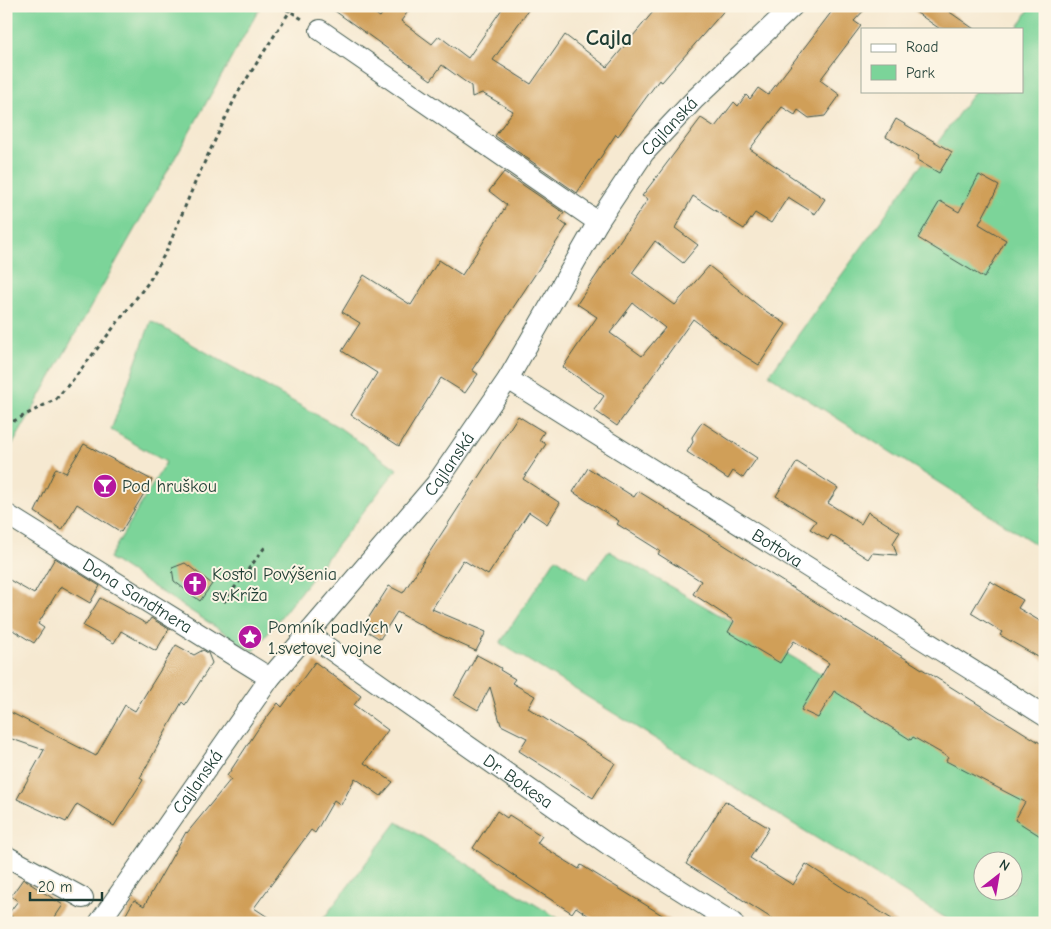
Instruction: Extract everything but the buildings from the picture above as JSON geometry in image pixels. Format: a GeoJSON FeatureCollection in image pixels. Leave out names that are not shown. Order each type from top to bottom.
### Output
{"type":"FeatureCollection","features":[{"type":"Feature","properties":{"kind":"street","name":"Cajlanská"},"geometry":{"type":"LineString","coordinates":[[99,923],[270,678],[436,484],[508,379],[598,222],[644,153],[695,100],[793,6]]}},
{"type":"Feature","properties":{"kind":"street"},"geometry":{"type":"LineString","coordinates":[[320,30],[598,222]]}},
{"type":"Feature","properties":{"kind":"street","name":"Bottova"},"geometry":{"type":"LineString","coordinates":[[508,379],[1045,716]]}},
{"type":"Feature","properties":{"kind":"street","name":"Dona Sandtnera"},"geometry":{"type":"LineString","coordinates":[[6,514],[270,678]]}},
{"type":"Feature","properties":{"kind":"street","name":"Dr. Bokesa"},"geometry":{"type":"LineString","coordinates":[[307,633],[609,846],[733,923]]}},
{"type":"Feature","properties":{"kind":"street"},"geometry":{"type":"LineString","coordinates":[[6,856],[83,898]]}},
{"type":"Feature","properties":{"kind":"path"},"geometry":{"type":"LineString","coordinates":[[6,425],[56,399],[148,283],[167,250],[197,178],[238,94],[290,12],[277,6]]}},
{"type":"Feature","properties":{"kind":"path"},"geometry":{"type":"LineString","coordinates":[[224,602],[265,547]]}},
{"type":"Feature","properties":{"kind":"green space"},"geometry":{"type":"Polygon","coordinates":[[[6,6],[261,6],[13,444],[6,439],[6,6]]]}},
{"type":"Feature","properties":{"kind":"green space"},"geometry":{"type":"Polygon","coordinates":[[[1031,6],[1045,6],[1045,550],[769,375],[974,92],[1024,92],[1024,28],[1018,28],[1031,6]]]}},
{"type":"Feature","properties":{"kind":"green space"},"geometry":{"type":"Polygon","coordinates":[[[151,321],[340,428],[397,469],[254,651],[226,637],[228,635],[109,558],[166,462],[111,430],[151,321]]]}},
{"type":"Feature","properties":{"kind":"green space"},"geometry":{"type":"Polygon","coordinates":[[[609,551],[1045,803],[1045,923],[954,923],[500,643],[556,558],[587,580],[609,551]]]}},
{"type":"Feature","properties":{"kind":"green space"},"geometry":{"type":"Polygon","coordinates":[[[397,822],[566,923],[320,923],[397,822]]]}},
{"type":"Feature","properties":{"kind":"place","name":"Pod hruškou"},"geometry":{"type":"Point","coordinates":[105,486]}},
{"type":"Feature","properties":{"kind":"place","name":"Kostol Povýšenia sv.Kríža"},"geometry":{"type":"Point","coordinates":[195,584]}},
{"type":"Feature","properties":{"kind":"place","name":"Pomník padlých v 1.svetovej vojne"},"geometry":{"type":"Point","coordinates":[250,637]}},
{"type":"Feature","properties":{"kind":"district","name":"Cajla"},"geometry":{"type":"Point","coordinates":[609,37]}}]}
